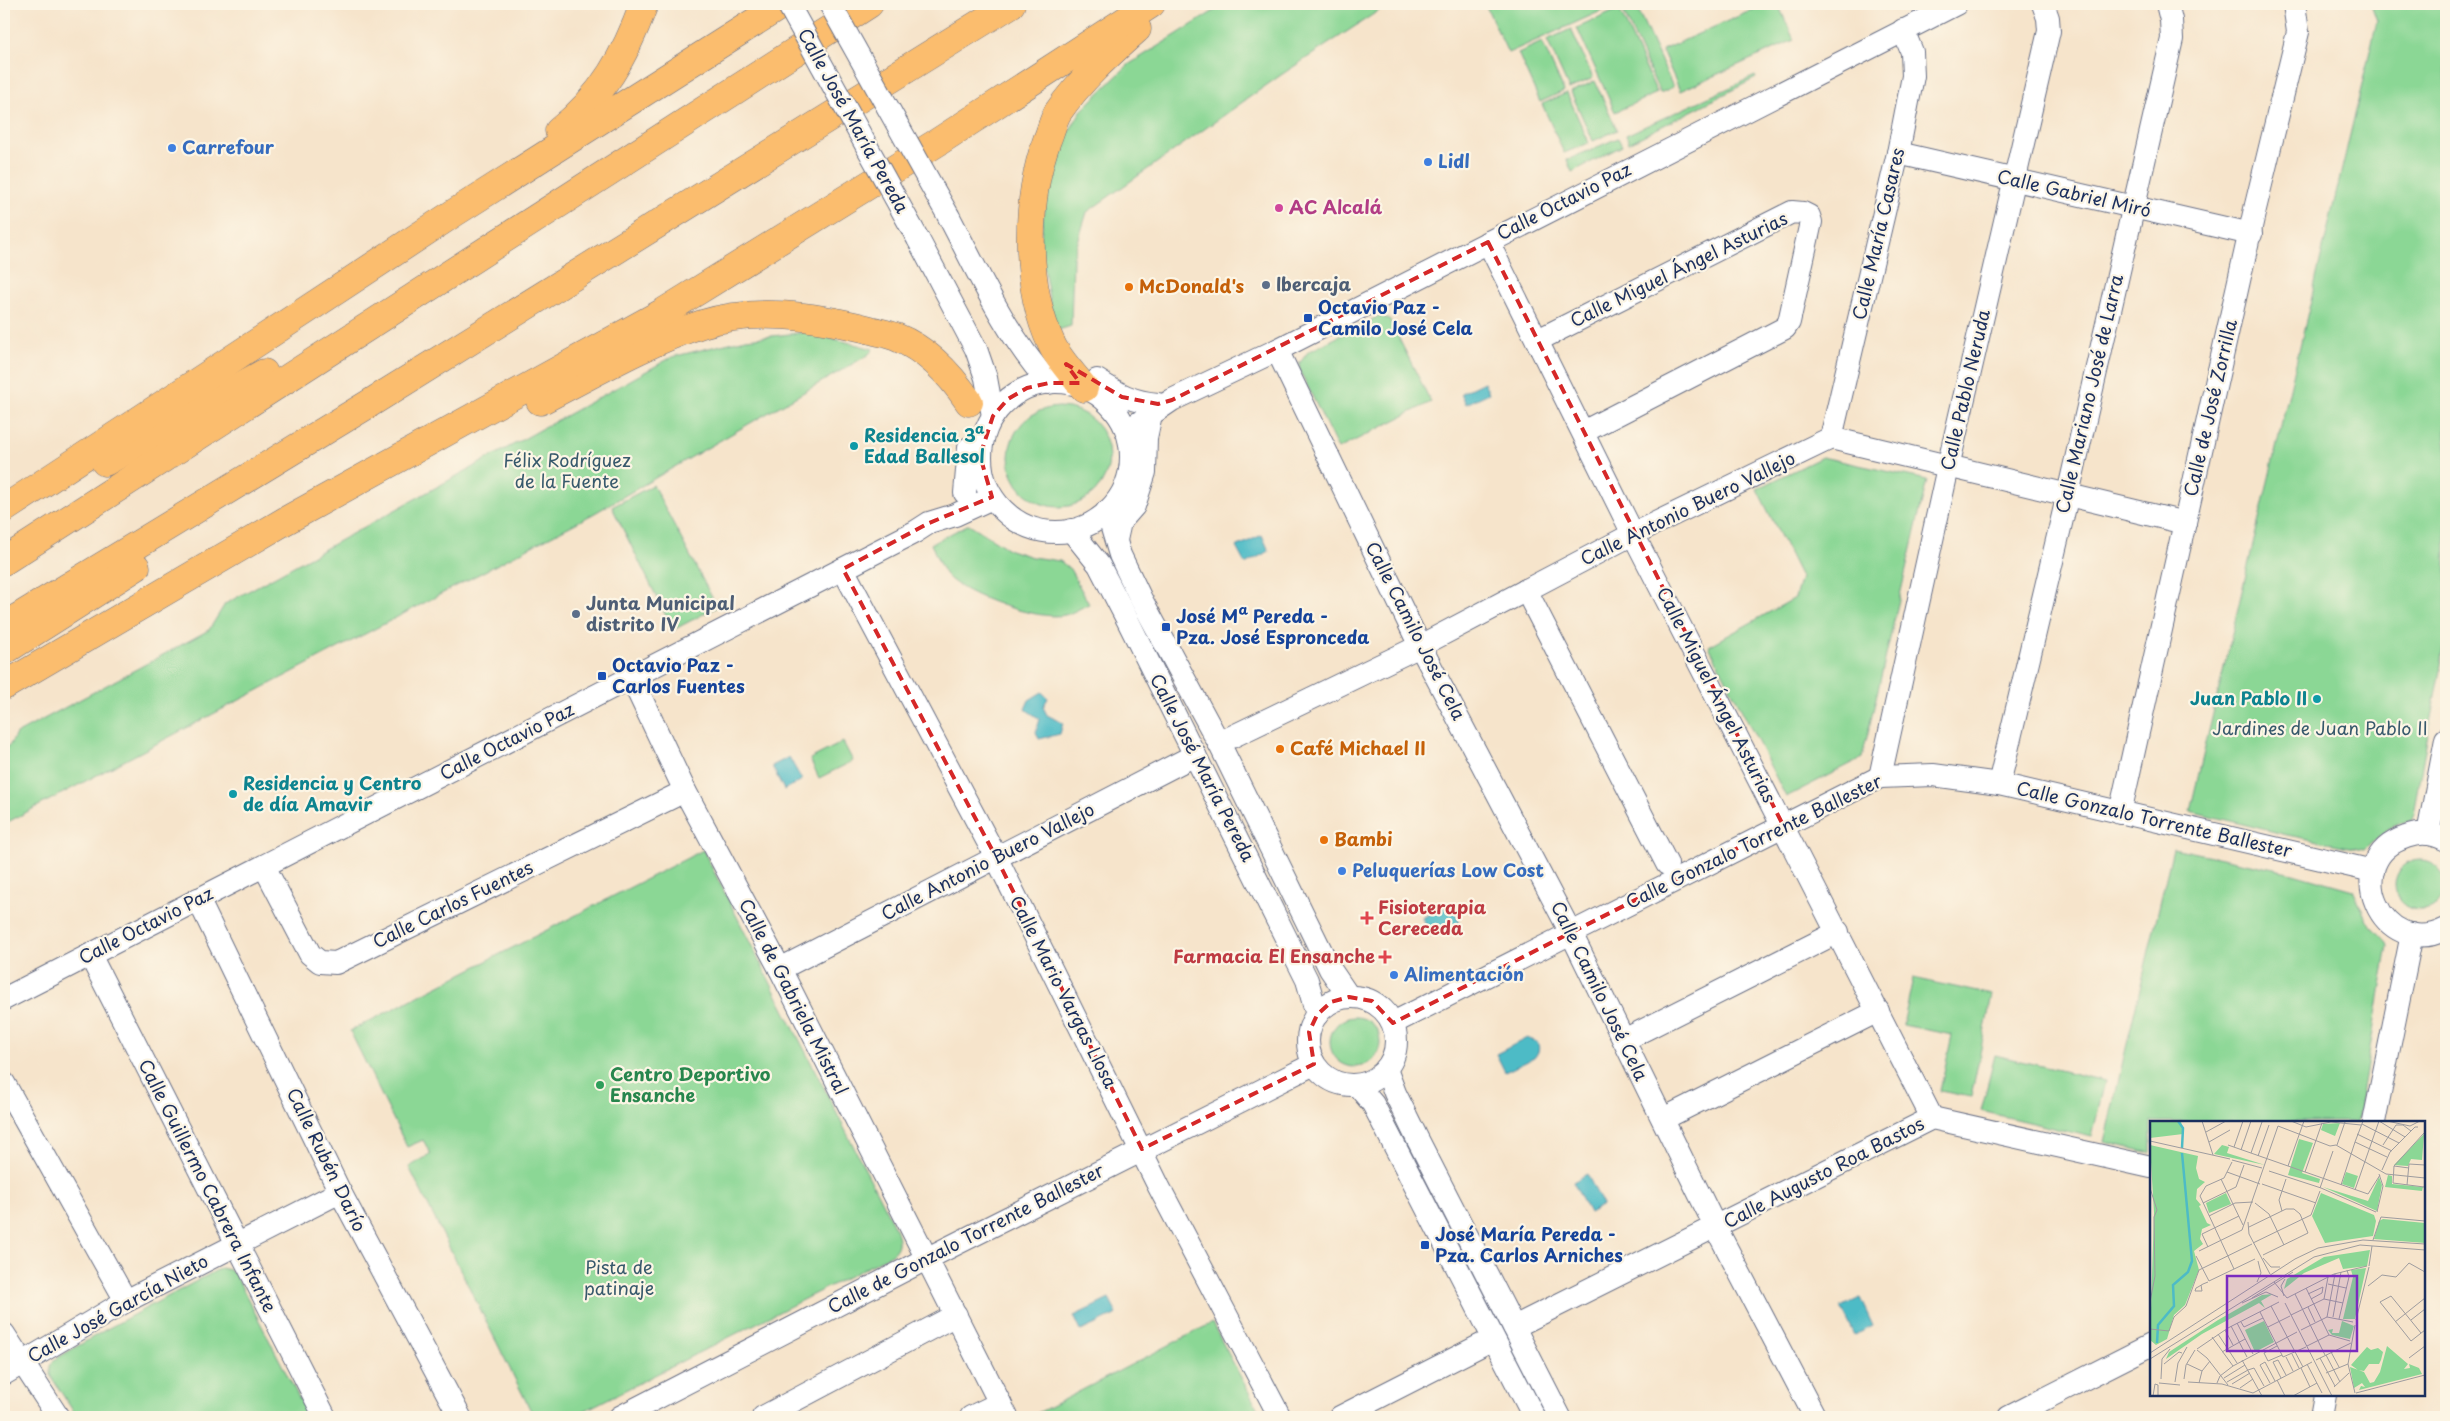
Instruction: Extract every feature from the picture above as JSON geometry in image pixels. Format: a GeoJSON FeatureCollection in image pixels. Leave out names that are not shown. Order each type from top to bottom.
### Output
{"type":"FeatureCollection","features":[{"type":"Feature","properties":{"kind":"highway"},"geometry":{"type":"LineString","coordinates":[[454,213],[580,114],[609,80],[634,33],[644,4]]}},
{"type":"Feature","properties":{"kind":"highway"},"geometry":{"type":"LineString","coordinates":[[4,509],[454,213],[783,4]]}},
{"type":"Feature","properties":{"kind":"highway"},"geometry":{"type":"LineString","coordinates":[[4,561],[869,4]]}},
{"type":"Feature","properties":{"kind":"highway"},"geometry":{"type":"LineString","coordinates":[[4,626],[367,405],[1011,4]]}},
{"type":"Feature","properties":{"kind":"highway"},"geometry":{"type":"LineString","coordinates":[[4,686],[286,521],[662,313],[938,142],[1150,4]]}},
{"type":"Feature","properties":{"kind":"highway"},"geometry":{"type":"LineString","coordinates":[[1084,388],[1057,373],[1052,346],[1036,296],[1031,251],[1031,202],[1040,160],[1057,114],[1093,67],[1169,4]]}},
{"type":"Feature","properties":{"kind":"highway"},"geometry":{"type":"LineString","coordinates":[[4,520],[517,229]]}},
{"type":"Feature","properties":{"kind":"highway"},"geometry":{"type":"LineString","coordinates":[[286,521],[415,464],[662,339],[703,324],[741,316],[796,315],[896,336],[936,362],[955,382],[980,419]]}},
{"type":"Feature","properties":{"kind":"highway"},"geometry":{"type":"LineString","coordinates":[[4,651],[294,468],[367,405]]}},
{"type":"Feature","properties":{"kind":"street","name":"Calle José María Pereda"},"geometry":{"type":"LineString","coordinates":[[788,4],[918,239],[976,349],[986,378],[980,419]]}},
{"type":"Feature","properties":{"kind":"street"},"geometry":{"type":"LineString","coordinates":[[830,4],[949,217],[1008,330],[1025,356],[1057,373],[1095,379],[1122,397],[1160,406],[1146,438],[1145,472],[1134,506],[1120,522],[1116,540]]}},
{"type":"Feature","properties":{"kind":"street","name":"Calle Octavio Paz"},"geometry":{"type":"LineString","coordinates":[[1122,421],[1160,406],[1277,350],[1956,4]]}},
{"type":"Feature","properties":{"kind":"street","name":"Calle Pablo Neruda"},"geometry":{"type":"LineString","coordinates":[[1880,777],[1948,467],[2049,31],[2048,18],[2043,4]]}},
{"type":"Feature","properties":{"kind":"street","name":"Calle Mariano José de Larra"},"geometry":{"type":"LineString","coordinates":[[1999,784],[2068,494],[2132,206],[2172,39],[2171,20],[2167,4]]}},
{"type":"Feature","properties":{"kind":"street","name":"Calle de José Zorrilla"},"geometry":{"type":"LineString","coordinates":[[2120,813],[2298,32],[2294,4]]}},
{"type":"Feature","properties":{"kind":"street","name":"Calle María Casares"},"geometry":{"type":"LineString","coordinates":[[1831,438],[1898,153],[1914,76],[1912,52],[1902,30]]}},
{"type":"Feature","properties":{"kind":"street","name":"Calle Gabriel Miró"},"geometry":{"type":"LineString","coordinates":[[1898,153],[2251,234]]}},
{"type":"Feature","properties":{"kind":"street","name":"Calle Miguel Ángel Asturias"},"geometry":{"type":"LineString","coordinates":[[1538,340],[1792,212],[1803,213],[1809,216],[1811,222],[1789,322],[1785,328],[1583,432]]}},
{"type":"Feature","properties":{"kind":"street","name":"Calle Miguel Ángel Asturias"},"geometry":{"type":"LineString","coordinates":[[1488,242],[1633,534],[1932,1118]]}},
{"type":"Feature","properties":{"kind":"street","name":"Calle Camilo José Cela"},"geometry":{"type":"LineString","coordinates":[[1277,350],[1420,646],[1572,933],[1716,1228],[1815,1417]]}},
{"type":"Feature","properties":{"kind":"street"},"geometry":{"type":"LineString","coordinates":[[1057,373],[1008,399],[980,419],[969,446],[967,501],[1020,531],[1059,542],[1077,550],[1102,585],[1111,589]]}},
{"type":"Feature","properties":{"kind":"street"},"geometry":{"type":"LineString","coordinates":[[980,419],[982,474],[992,498],[1015,520],[1032,528],[1052,532],[1071,530],[1090,524],[1107,511],[1121,493],[1129,471],[1122,421],[1100,397],[1084,388]]}},
{"type":"Feature","properties":{"kind":"street"},"geometry":{"type":"LineString","coordinates":[[1831,438],[2068,494],[2185,524]]}},
{"type":"Feature","properties":{"kind":"street","name":"Calle Antonio Buero Vallejo"},"geometry":{"type":"LineString","coordinates":[[1219,743],[1420,646],[1633,534],[1831,438]]}},
{"type":"Feature","properties":{"kind":"street","name":"Calle Octavio Paz"},"geometry":{"type":"LineString","coordinates":[[967,501],[982,474]]}},
{"type":"Feature","properties":{"kind":"street","name":"Calle Octavio Paz"},"geometry":{"type":"LineString","coordinates":[[4,999],[632,679],[843,569],[967,501],[992,498]]}},
{"type":"Feature","properties":{"kind":"street","name":"Calle José María Pereda"},"geometry":{"type":"LineString","coordinates":[[1107,511],[1116,540],[1141,599],[1219,743],[1330,969],[1349,997]]}},
{"type":"Feature","properties":{"kind":"street","name":"Calle José María Pereda"},"geometry":{"type":"LineString","coordinates":[[1071,530],[1099,565],[1308,980],[1317,1014]]}},
{"type":"Feature","properties":{"kind":"street","name":"Calle Mario Vargas Llosa"},"geometry":{"type":"LineString","coordinates":[[843,569],[997,859],[1160,1188],[1280,1417]]}},
{"type":"Feature","properties":{"kind":"street"},"geometry":{"type":"LineString","coordinates":[[1526,590],[1666,864]]}},
{"type":"Feature","properties":{"kind":"street","name":"Calle de Gabriela Mistral"},"geometry":{"type":"LineString","coordinates":[[632,679],[685,790],[780,969],[1004,1410],[971,1417]]}},
{"type":"Feature","properties":{"kind":"street"},"geometry":{"type":"LineString","coordinates":[[2446,739],[2437,837],[2414,834],[2400,839],[2388,847],[2378,858],[2373,871],[2371,888],[2375,904],[2384,918],[2397,929],[2412,934],[2429,935],[2446,929]]}},
{"type":"Feature","properties":{"kind":"street","name":"Calle Antonio Buero Vallejo"},"geometry":{"type":"LineString","coordinates":[[780,969],[997,859],[1195,755]]}},
{"type":"Feature","properties":{"kind":"street","name":"Calle Gonzalo Torrente Ballester"},"geometry":{"type":"LineString","coordinates":[[1393,1023],[1880,777],[1933,775],[1999,784],[2373,871]]}},
{"type":"Feature","properties":{"kind":"street","name":"Calle Carlos Fuentes"},"geometry":{"type":"LineString","coordinates":[[264,866],[310,954],[320,962],[336,963],[685,790]]}},
{"type":"Feature","properties":{"kind":"street","name":"Calle Rubén Darío"},"geometry":{"type":"LineString","coordinates":[[198,899],[340,1192],[460,1417]]}},
{"type":"Feature","properties":{"kind":"street"},"geometry":{"type":"LineString","coordinates":[[1624,1040],[1838,932]]}},
{"type":"Feature","properties":{"kind":"street"},"geometry":{"type":"LineString","coordinates":[[2374,1121],[2412,934]]}},
{"type":"Feature","properties":{"kind":"street","name":"Calle Guillermo Cabrera Infante"},"geometry":{"type":"LineString","coordinates":[[90,954],[325,1417]]}},
{"type":"Feature","properties":{"kind":"street"},"geometry":{"type":"LineString","coordinates":[[1349,997],[1372,1001],[1384,1010],[1393,1023],[1397,1040],[1394,1057],[1386,1069],[1373,1080],[1357,1085],[1341,1084],[1326,1076],[1314,1064],[1309,1050],[1309,1032],[1317,1014],[1331,1002],[1349,997]]}},
{"type":"Feature","properties":{"kind":"street"},"geometry":{"type":"LineString","coordinates":[[1663,1119],[1878,1011]]}},
{"type":"Feature","properties":{"kind":"street","name":"Calle de Gonzalo Torrente Ballester"},"geometry":{"type":"LineString","coordinates":[[620,1417],[1142,1149],[1314,1064]]}},
{"type":"Feature","properties":{"kind":"street"},"geometry":{"type":"LineString","coordinates":[[1386,1069],[1418,1140],[1560,1417]]}},
{"type":"Feature","properties":{"kind":"street"},"geometry":{"type":"LineString","coordinates":[[4,1084],[126,1301]]}},
{"type":"Feature","properties":{"kind":"street"},"geometry":{"type":"LineString","coordinates":[[1357,1085],[1373,1104],[1534,1417]]}},
{"type":"Feature","properties":{"kind":"street","name":"Calle Augusto Roa Bastos"},"geometry":{"type":"LineString","coordinates":[[1514,1327],[1716,1228],[1932,1118],[2150,1167]]}},
{"type":"Feature","properties":{"kind":"street","name":"Calle José García Nieto"},"geometry":{"type":"LineString","coordinates":[[13,1368],[126,1301],[340,1192]]}},
{"type":"Feature","properties":{"kind":"street"},"geometry":{"type":"LineString","coordinates":[[763,1417],[956,1315]]}},
{"type":"Feature","properties":{"kind":"street"},"geometry":{"type":"LineString","coordinates":[[4,1334],[13,1368],[58,1417]]}},
{"type":"Feature","properties":{"kind":"street"},"geometry":{"type":"LineString","coordinates":[[1340,1417],[1493,1339]]}},
{"type":"Feature","properties":{"kind":"street"},"geometry":{"type":"LineString","coordinates":[[2008,1417],[2150,1346]]}},
{"type":"Feature","properties":{"kind":"street"},"geometry":{"type":"LineString","coordinates":[[2321,1417],[2325,1396]]}},
{"type":"Feature","properties":{"kind":"highlighted area"},"geometry":{"type":"Polygon","coordinates":[[[1488,242],[1783,825],[1393,1023],[1372,1001],[1349,997],[1331,1002],[1317,1015],[1309,1032],[1314,1064],[1142,1149],[997,859],[843,569],[929,523],[992,497],[980,456],[993,416],[1008,399],[1027,388],[1049,383],[1080,383],[1066,364],[1122,397],[1158,404],[1172,400],[1488,242]]]}},
{"type":"Feature","properties":{"kind":"green space"},"geometry":{"type":"Polygon","coordinates":[[[1225,4],[1389,4],[1281,75],[1087,212],[1073,258],[1071,326],[1055,331],[1040,246],[1049,167],[1081,111],[1128,65],[1225,4]]]}},
{"type":"Feature","properties":{"kind":"green space"},"geometry":{"type":"Polygon","coordinates":[[[1485,4],[1617,4],[1508,53],[1485,4]]]}},
{"type":"Feature","properties":{"kind":"green space"},"geometry":{"type":"Polygon","coordinates":[[[1635,4],[1673,87],[1660,93],[1622,9],[1635,4]]]}},
{"type":"Feature","properties":{"kind":"green space"},"geometry":{"type":"Polygon","coordinates":[[[1766,4],[1778,4],[1794,40],[1680,91],[1662,50],[1766,4]]]}},
{"type":"Feature","properties":{"kind":"green space","name":"Jardines de Juan Pablo II"},"geometry":{"type":"Polygon","coordinates":[[[2371,4],[2446,4],[2446,638],[2412,819],[2387,829],[2364,850],[2287,835],[2190,811],[2377,21],[2371,4]]]}},
{"type":"Feature","properties":{"kind":"green space"},"geometry":{"type":"Polygon","coordinates":[[[1619,9],[1657,93],[1615,112],[1577,28],[1619,9]]]}},
{"type":"Feature","properties":{"kind":"green space"},"geometry":{"type":"Polygon","coordinates":[[[1571,29],[1593,78],[1569,89],[1547,40],[1571,29]]]}},
{"type":"Feature","properties":{"kind":"green space"},"geometry":{"type":"Polygon","coordinates":[[[1542,42],[1564,91],[1540,102],[1518,53],[1542,42]]]}},
{"type":"Feature","properties":{"kind":"green space"},"geometry":{"type":"Polygon","coordinates":[[[1755,76],[1756,78],[1629,143],[1626,135],[1755,76]]]}},
{"type":"Feature","properties":{"kind":"green space"},"geometry":{"type":"Polygon","coordinates":[[[1595,81],[1617,130],[1593,141],[1571,92],[1595,81]]]}},
{"type":"Feature","properties":{"kind":"green space"},"geometry":{"type":"Polygon","coordinates":[[[1567,93],[1589,143],[1564,153],[1542,104],[1567,93]]]}},
{"type":"Feature","properties":{"kind":"green space"},"geometry":{"type":"Polygon","coordinates":[[[1618,138],[1622,146],[1572,172],[1567,160],[1618,138]]]}},
{"type":"Feature","properties":{"kind":"green space"},"geometry":{"type":"Polygon","coordinates":[[[1379,316],[1389,319],[1431,402],[1338,449],[1300,371],[1299,364],[1308,352],[1379,316]]]}},
{"type":"Feature","properties":{"kind":"green space","name":"Félix Rodríguez de la Fuente"},"geometry":{"type":"Polygon","coordinates":[[[808,332],[873,349],[868,355],[593,514],[4,824],[4,749],[10,745],[16,734],[209,630],[225,604],[672,357],[746,339],[808,332]]]}},
{"type":"Feature","properties":{"kind":"green space"},"geometry":{"type":"Polygon","coordinates":[[[1059,407],[1069,408],[1087,415],[1101,429],[1108,447],[1108,467],[1101,485],[1087,499],[1069,506],[1059,507],[1049,506],[1031,499],[1017,485],[1010,467],[1009,457],[1010,447],[1017,429],[1031,415],[1049,408],[1059,407]]]}},
{"type":"Feature","properties":{"kind":"green space"},"geometry":{"type":"Polygon","coordinates":[[[1822,457],[1927,480],[1862,758],[1786,797],[1709,646],[1795,598],[1801,577],[1757,489],[1822,457]]]}},
{"type":"Feature","properties":{"kind":"green space"},"geometry":{"type":"Polygon","coordinates":[[[653,485],[717,607],[673,630],[612,507],[653,485]]]}},
{"type":"Feature","properties":{"kind":"green space"},"geometry":{"type":"Polygon","coordinates":[[[969,524],[1010,550],[1032,557],[1060,561],[1070,569],[1089,604],[1065,615],[1038,614],[1002,605],[968,591],[955,583],[944,572],[931,544],[969,524]]]}},
{"type":"Feature","properties":{"kind":"green space"},"geometry":{"type":"Polygon","coordinates":[[[843,742],[853,761],[819,778],[810,759],[843,742]]]}},
{"type":"Feature","properties":{"kind":"green space"},"geometry":{"type":"Polygon","coordinates":[[[2173,848],[2293,873],[2353,890],[2367,921],[2386,941],[2388,946],[2357,1121],[2150,1121],[2150,1153],[2104,1142],[2173,848]]]}},
{"type":"Feature","properties":{"kind":"green space","name":"Centro Deportivo Ensanche"},"geometry":{"type":"Polygon","coordinates":[[[703,850],[895,1228],[898,1244],[896,1250],[889,1256],[572,1417],[534,1417],[409,1167],[431,1154],[423,1140],[407,1147],[350,1031],[703,850]]]}},
{"type":"Feature","properties":{"kind":"green space"},"geometry":{"type":"Polygon","coordinates":[[[2415,860],[2425,860],[2438,867],[2445,880],[2445,890],[2438,903],[2425,910],[2415,910],[2406,906],[2399,899],[2395,890],[2395,880],[2399,871],[2406,864],[2415,860]]]}},
{"type":"Feature","properties":{"kind":"green space"},"geometry":{"type":"Polygon","coordinates":[[[1913,978],[1992,995],[1971,1097],[1940,1091],[1952,1035],[1903,1025],[1913,978]]]}},
{"type":"Feature","properties":{"kind":"green space"},"geometry":{"type":"Polygon","coordinates":[[[1355,1017],[1365,1019],[1373,1024],[1378,1032],[1380,1042],[1378,1052],[1373,1060],[1365,1065],[1355,1067],[1345,1065],[1337,1060],[1332,1052],[1330,1042],[1332,1032],[1337,1024],[1345,1019],[1355,1017]]]}},
{"type":"Feature","properties":{"kind":"green space"},"geometry":{"type":"Polygon","coordinates":[[[1995,1055],[2105,1081],[2092,1137],[1981,1111],[1995,1055]]]}},
{"type":"Feature","properties":{"kind":"green space"},"geometry":{"type":"Polygon","coordinates":[[[221,1268],[230,1270],[236,1276],[309,1417],[77,1417],[50,1375],[50,1366],[54,1360],[105,1330],[221,1268]]]}},
{"type":"Feature","properties":{"kind":"green space"},"geometry":{"type":"Polygon","coordinates":[[[1212,1323],[1262,1417],[1030,1417],[1212,1323]]]}},
{"type":"Feature","properties":{"kind":"water"},"geometry":{"type":"Polygon","coordinates":[[[1484,382],[1489,393],[1466,404],[1461,393],[1484,382]]]}},
{"type":"Feature","properties":{"kind":"water"},"geometry":{"type":"Polygon","coordinates":[[[1262,535],[1269,551],[1245,564],[1236,547],[1262,535]]]}},
{"type":"Feature","properties":{"kind":"water"},"geometry":{"type":"Polygon","coordinates":[[[1042,692],[1048,698],[1043,707],[1047,715],[1063,723],[1060,734],[1039,739],[1036,732],[1040,719],[1025,709],[1029,700],[1042,692]]]}},
{"type":"Feature","properties":{"kind":"water"},"geometry":{"type":"Polygon","coordinates":[[[789,757],[802,780],[784,790],[772,766],[789,757]]]}},
{"type":"Feature","properties":{"kind":"water"},"geometry":{"type":"Polygon","coordinates":[[[1450,903],[1460,923],[1431,936],[1422,918],[1450,903]]]}},
{"type":"Feature","properties":{"kind":"water"},"geometry":{"type":"Polygon","coordinates":[[[1527,1038],[1537,1042],[1539,1048],[1537,1054],[1534,1058],[1505,1072],[1496,1054],[1527,1038]]]}},
{"type":"Feature","properties":{"kind":"water"},"geometry":{"type":"Polygon","coordinates":[[[1587,1174],[1603,1205],[1589,1213],[1573,1182],[1587,1174]]]}},
{"type":"Feature","properties":{"kind":"water"},"geometry":{"type":"Polygon","coordinates":[[[1860,1298],[1873,1326],[1855,1335],[1841,1307],[1860,1298]]]}},
{"type":"Feature","properties":{"kind":"water"},"geometry":{"type":"Polygon","coordinates":[[[1109,1299],[1117,1314],[1081,1331],[1074,1316],[1109,1299]]]}},
{"type":"Feature","properties":{"kind":"place","name":"Carrefour"},"geometry":{"type":"Point","coordinates":[172,148]}},
{"type":"Feature","properties":{"kind":"place","name":"Lidl"},"geometry":{"type":"Point","coordinates":[1428,162]}},
{"type":"Feature","properties":{"kind":"place","name":"AC Alcalá"},"geometry":{"type":"Point","coordinates":[1279,208]}},
{"type":"Feature","properties":{"kind":"place","name":"Ibercaja"},"geometry":{"type":"Point","coordinates":[1266,285]}},
{"type":"Feature","properties":{"kind":"place","name":"McDonald's"},"geometry":{"type":"Point","coordinates":[1129,287]}},
{"type":"Feature","properties":{"kind":"place","name":"Octavio Paz - Camilo José Cela"},"geometry":{"type":"Point","coordinates":[1308,318]}},
{"type":"Feature","properties":{"kind":"place","name":"Residencia 3ª Edad Ballesol"},"geometry":{"type":"Point","coordinates":[854,446]}},
{"type":"Feature","properties":{"kind":"place","name":"Junta Municipal distrito IV"},"geometry":{"type":"Point","coordinates":[576,614]}},
{"type":"Feature","properties":{"kind":"place","name":"José Mª Pereda - Pza. José Espronceda"},"geometry":{"type":"Point","coordinates":[1166,627]}},
{"type":"Feature","properties":{"kind":"place","name":"Octavio Paz - Carlos Fuentes"},"geometry":{"type":"Point","coordinates":[602,676]}},
{"type":"Feature","properties":{"kind":"place","name":"Juan Pablo II"},"geometry":{"type":"Point","coordinates":[2317,699]}},
{"type":"Feature","properties":{"kind":"place","name":"Café Michael II"},"geometry":{"type":"Point","coordinates":[1280,749]}},
{"type":"Feature","properties":{"kind":"place","name":"Residencia y Centro de día Amavir"},"geometry":{"type":"Point","coordinates":[233,794]}},
{"type":"Feature","properties":{"kind":"place","name":"Bambi"},"geometry":{"type":"Point","coordinates":[1324,840]}},
{"type":"Feature","properties":{"kind":"place","name":"Peluquerías Low Cost"},"geometry":{"type":"Point","coordinates":[1342,871]}},
{"type":"Feature","properties":{"kind":"place","name":"Fisioterapia Cereceda"},"geometry":{"type":"Point","coordinates":[1367,918]}},
{"type":"Feature","properties":{"kind":"place","name":"Farmacia El Ensanche"},"geometry":{"type":"Point","coordinates":[1385,957]}},
{"type":"Feature","properties":{"kind":"place","name":"Alimentación"},"geometry":{"type":"Point","coordinates":[1394,975]}},
{"type":"Feature","properties":{"kind":"place","name":"Centro Deportivo Ensanche"},"geometry":{"type":"Point","coordinates":[600,1085]}},
{"type":"Feature","properties":{"kind":"place","name":"José María Pereda - Pza. Carlos Arniches"},"geometry":{"type":"Point","coordinates":[1425,1245]}},
{"type":"Feature","properties":{"kind":"park label","name":"Pista de patinaje"},"geometry":{"type":"Point","coordinates":[619,1278]}}]}
